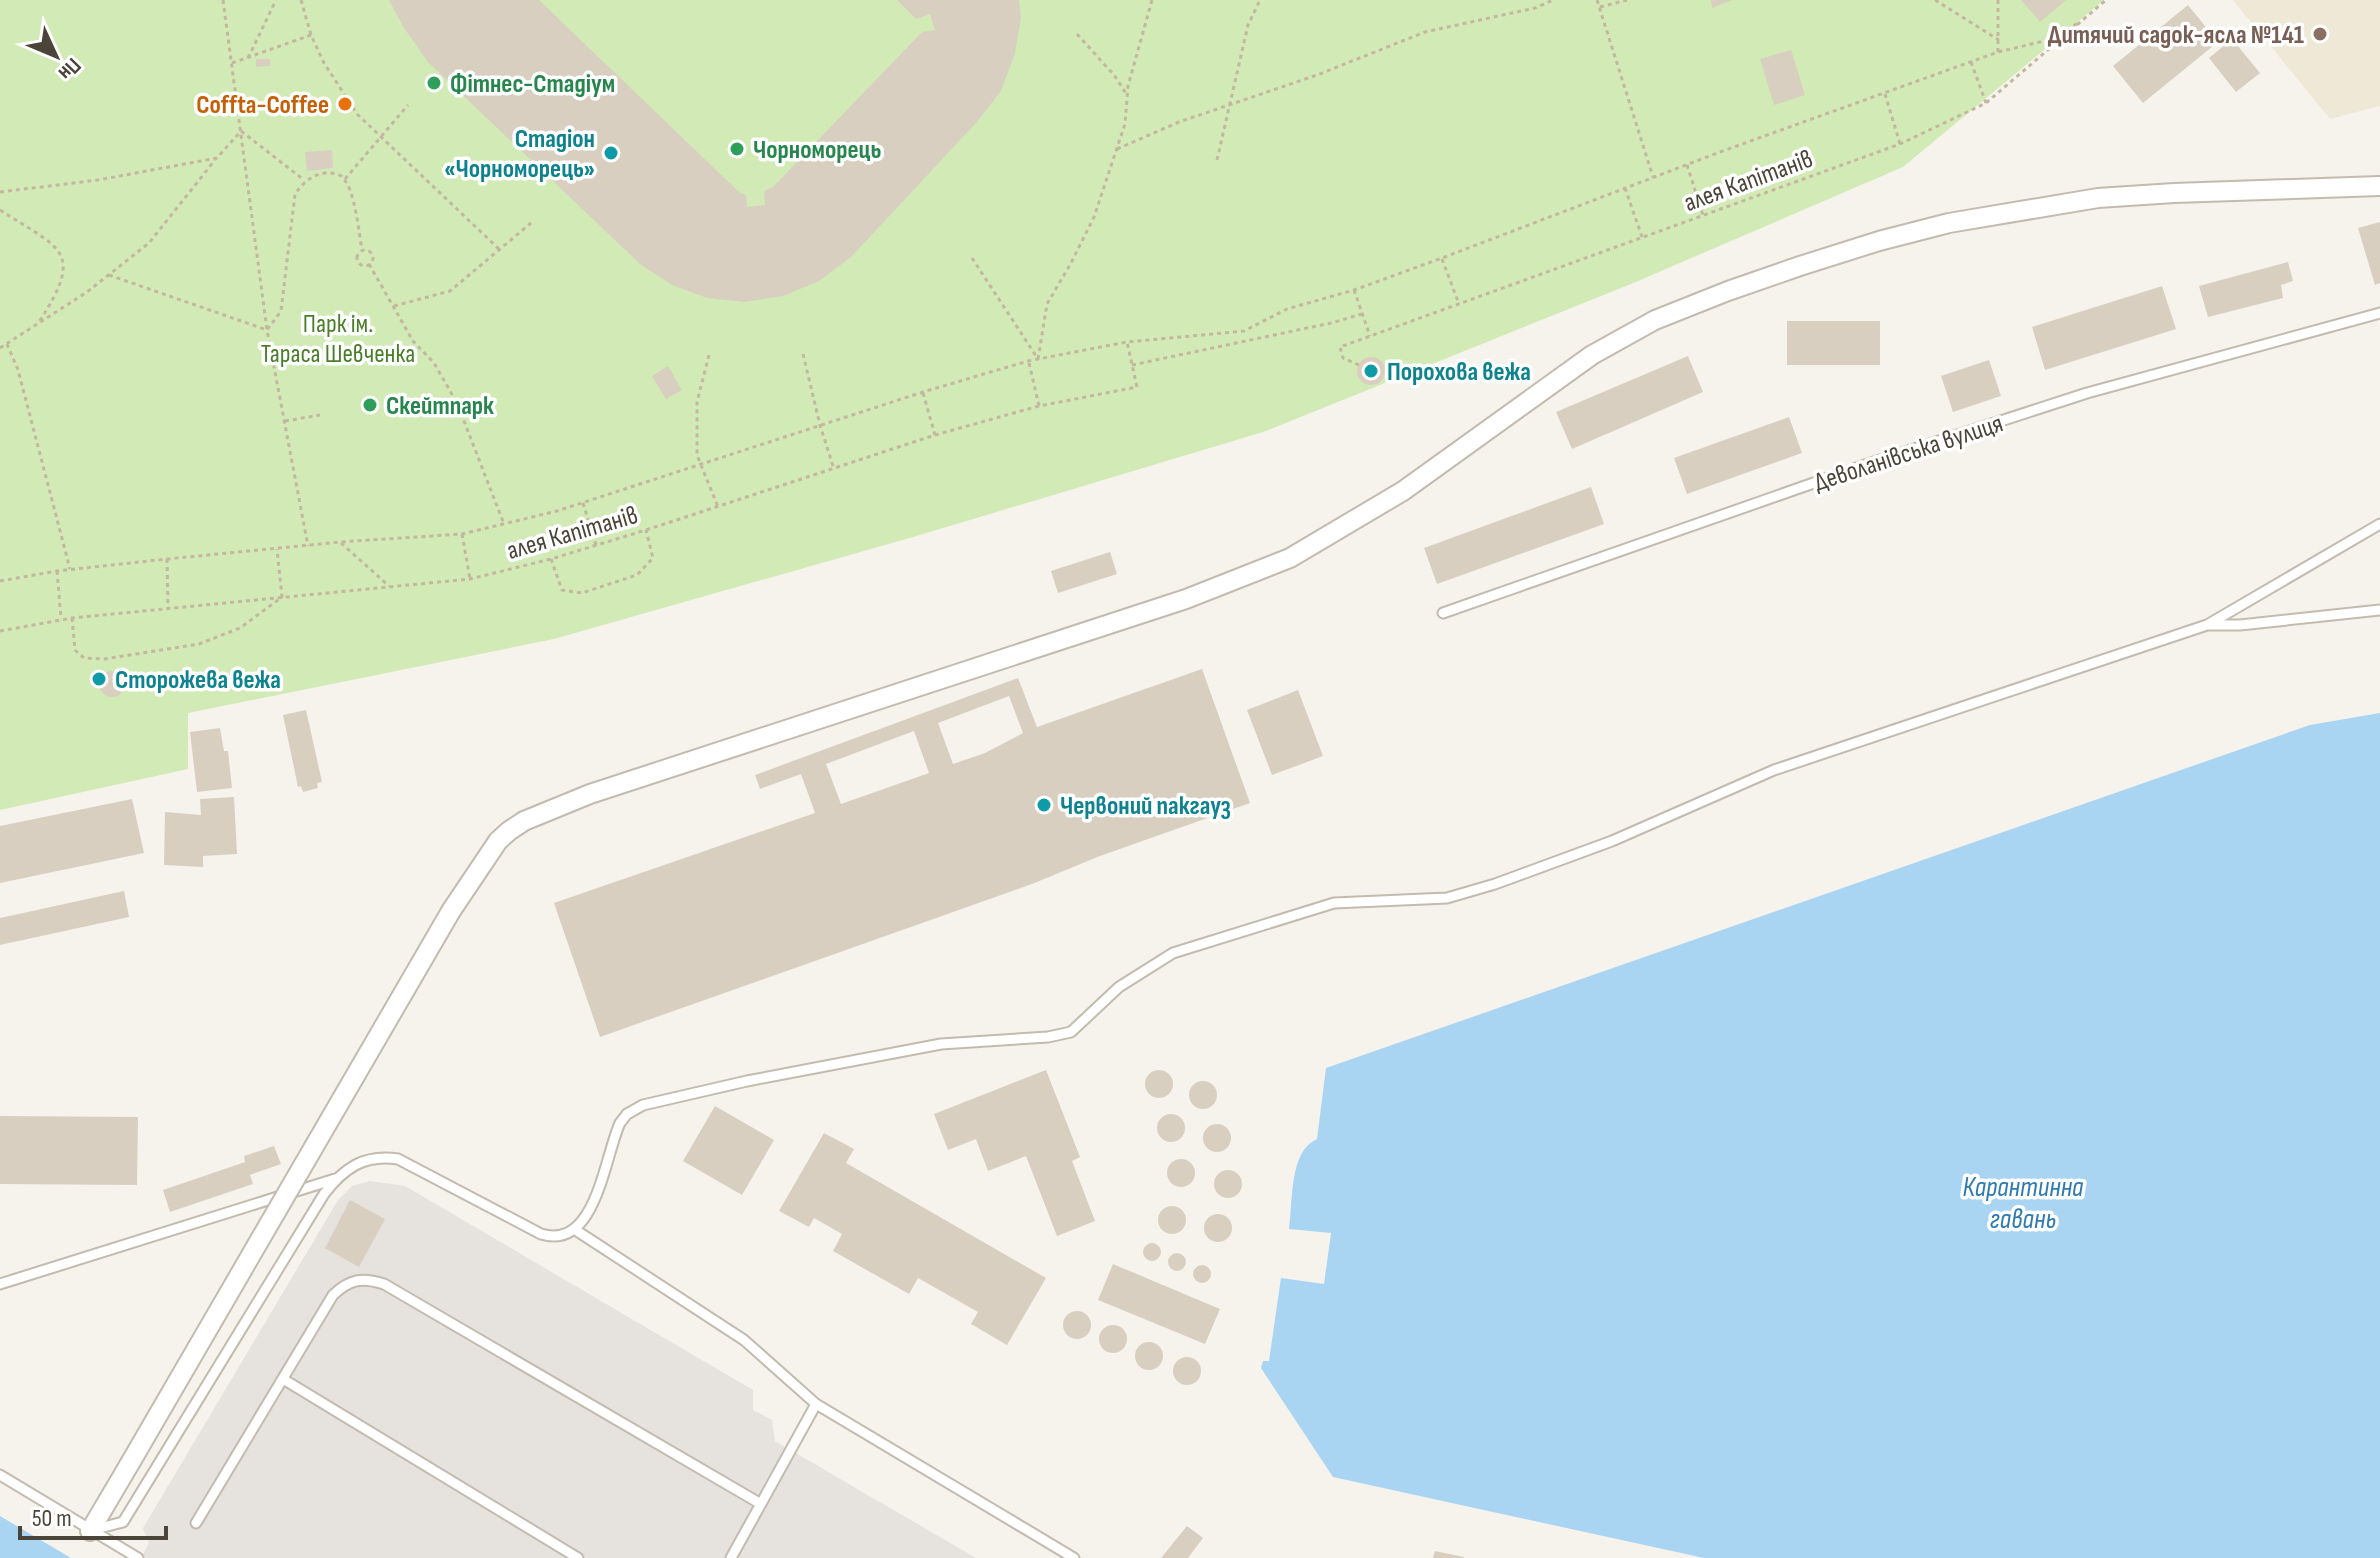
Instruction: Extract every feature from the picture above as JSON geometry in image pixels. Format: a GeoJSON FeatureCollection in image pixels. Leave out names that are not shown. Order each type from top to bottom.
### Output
{"type":"FeatureCollection","features":[{"type":"Feature","properties":{"kind":"street"},"geometry":{"type":"LineString","coordinates":[[90,1531],[451,911],[498,841],[524,821],[590,794],[1186,599],[1290,558],[1403,491],[1592,355],[1655,320],[1786,271],[1879,241],[1949,223],[2098,198],[2380,186]]}},
{"type":"Feature","properties":{"kind":"lane","name":"Деволанівська вулиця"},"geometry":{"type":"LineString","coordinates":[[1443,613],[1865,465],[2087,393],[2380,313]]}},
{"type":"Feature","properties":{"kind":"lane"},"geometry":{"type":"LineString","coordinates":[[90,1531],[123,1522],[324,1194],[345,1169],[367,1159],[398,1159],[541,1234],[557,1237],[574,1229],[588,1213],[620,1123],[627,1114],[643,1105],[747,1081],[941,1044],[1063,1035],[1080,1026],[1097,1005],[1119,987],[1173,953],[1334,903],[1447,898],[1495,884],[1612,841],[1774,770],[2207,625],[2380,524]]}},
{"type":"Feature","properties":{"kind":"lane"},"geometry":{"type":"LineString","coordinates":[[2207,625],[2240,625],[2380,610]]}},
{"type":"Feature","properties":{"kind":"lane"},"geometry":{"type":"LineString","coordinates":[[0,1284],[335,1179]]}},
{"type":"Feature","properties":{"kind":"lane"},"geometry":{"type":"LineString","coordinates":[[574,1229],[744,1340],[816,1404],[1074,1558]]}},
{"type":"Feature","properties":{"kind":"lane"},"geometry":{"type":"LineString","coordinates":[[196,1523],[333,1295],[347,1282],[367,1279],[384,1284],[761,1504]]}},
{"type":"Feature","properties":{"kind":"lane"},"geometry":{"type":"LineString","coordinates":[[283,1379],[578,1558]]}},
{"type":"Feature","properties":{"kind":"lane"},"geometry":{"type":"LineString","coordinates":[[731,1558],[816,1404]]}},
{"type":"Feature","properties":{"kind":"lane"},"geometry":{"type":"LineString","coordinates":[[0,1475],[138,1558]]}},
{"type":"Feature","properties":{"kind":"path"},"geometry":{"type":"LineString","coordinates":[[223,0],[267,330],[308,546]]}},
{"type":"Feature","properties":{"kind":"path"},"geometry":{"type":"LineString","coordinates":[[248,58],[276,0]]}},
{"type":"Feature","properties":{"kind":"path"},"geometry":{"type":"LineString","coordinates":[[301,0],[311,35],[341,93],[357,114],[500,250]]}},
{"type":"Feature","properties":{"kind":"path"},"geometry":{"type":"LineString","coordinates":[[1038,359],[1047,304],[1094,217],[1125,124],[1127,95],[1152,0]]}},
{"type":"Feature","properties":{"kind":"path"},"geometry":{"type":"LineString","coordinates":[[1217,160],[1248,25],[1260,0]]}},
{"type":"Feature","properties":{"kind":"path"},"geometry":{"type":"LineString","coordinates":[[1117,149],[1179,122],[1317,75],[1425,32],[1535,8],[1553,0]]}},
{"type":"Feature","properties":{"kind":"path"},"geometry":{"type":"LineString","coordinates":[[1597,0],[1653,177]]}},
{"type":"Feature","properties":{"kind":"path"},"geometry":{"type":"LineString","coordinates":[[1599,7],[1627,0]]}},
{"type":"Feature","properties":{"kind":"path"},"geometry":{"type":"LineString","coordinates":[[1935,0],[1999,40]]}},
{"type":"Feature","properties":{"kind":"path"},"geometry":{"type":"LineString","coordinates":[[1998,0],[1998,52]]}},
{"type":"Feature","properties":{"kind":"path","name":"алея Капітанів"},"geometry":{"type":"LineString","coordinates":[[1359,365],[1343,358],[1340,347],[1900,144],[1986,103],[2106,0]]}},
{"type":"Feature","properties":{"kind":"path","name":"алея Капітанів"},"geometry":{"type":"LineString","coordinates":[[0,581],[70,569],[167,559],[462,534],[557,511],[1028,361],[1127,342],[1244,331],[1287,309],[1354,290],[1687,164],[1998,52],[2040,42],[2079,23]]}},
{"type":"Feature","properties":{"kind":"path"},"geometry":{"type":"LineString","coordinates":[[1077,34],[1114,75],[1127,95]]}},
{"type":"Feature","properties":{"kind":"path"},"geometry":{"type":"LineString","coordinates":[[232,63],[311,35]]}},
{"type":"Feature","properties":{"kind":"path"},"geometry":{"type":"LineString","coordinates":[[1971,62],[1986,103]]}},
{"type":"Feature","properties":{"kind":"path"},"geometry":{"type":"LineString","coordinates":[[1885,93],[1900,144]]}},
{"type":"Feature","properties":{"kind":"path"},"geometry":{"type":"LineString","coordinates":[[345,179],[408,105]]}},
{"type":"Feature","properties":{"kind":"path"},"geometry":{"type":"LineString","coordinates":[[0,348],[87,292],[149,243],[241,131]]}},
{"type":"Feature","properties":{"kind":"path"},"geometry":{"type":"LineString","coordinates":[[241,131],[305,181]]}},
{"type":"Feature","properties":{"kind":"path"},"geometry":{"type":"LineString","coordinates":[[0,192],[98,180],[217,158]]}},
{"type":"Feature","properties":{"kind":"path"},"geometry":{"type":"LineString","coordinates":[[1687,164],[1703,215]]}},
{"type":"Feature","properties":{"kind":"path"},"geometry":{"type":"LineString","coordinates":[[267,330],[281,311],[295,194],[305,181],[326,173],[339,174],[345,179],[362,251],[359,261],[363,265],[369,264]]}},
{"type":"Feature","properties":{"kind":"path"},"geometry":{"type":"LineString","coordinates":[[1625,188],[1642,237]]}},
{"type":"Feature","properties":{"kind":"path"},"geometry":{"type":"LineString","coordinates":[[0,210],[60,251],[64,262],[64,276],[37,325]]}},
{"type":"Feature","properties":{"kind":"path"},"geometry":{"type":"LineString","coordinates":[[393,307],[450,291],[531,223]]}},
{"type":"Feature","properties":{"kind":"path"},"geometry":{"type":"LineString","coordinates":[[362,251],[367,250],[373,255],[369,264]]}},
{"type":"Feature","properties":{"kind":"path"},"geometry":{"type":"LineString","coordinates":[[972,258],[1038,359]]}},
{"type":"Feature","properties":{"kind":"path"},"geometry":{"type":"LineString","coordinates":[[1442,258],[1459,304]]}},
{"type":"Feature","properties":{"kind":"path"},"geometry":{"type":"LineString","coordinates":[[369,264],[413,341],[434,363],[457,403],[504,524]]}},
{"type":"Feature","properties":{"kind":"path"},"geometry":{"type":"LineString","coordinates":[[109,275],[267,330]]}},
{"type":"Feature","properties":{"kind":"path"},"geometry":{"type":"LineString","coordinates":[[1354,290],[1370,336]]}},
{"type":"Feature","properties":{"kind":"path"},"geometry":{"type":"LineString","coordinates":[[1127,342],[1132,365],[1362,314]]}},
{"type":"Feature","properties":{"kind":"path"},"geometry":{"type":"LineString","coordinates":[[7,344],[23,385],[70,569]]}},
{"type":"Feature","properties":{"kind":"path"},"geometry":{"type":"LineString","coordinates":[[803,354],[834,469]]}},
{"type":"Feature","properties":{"kind":"path"},"geometry":{"type":"LineString","coordinates":[[709,355],[697,402],[697,455],[718,507]]}},
{"type":"Feature","properties":{"kind":"path"},"geometry":{"type":"LineString","coordinates":[[1028,361],[1039,406]]}},
{"type":"Feature","properties":{"kind":"path","name":"алея Капітанів"},"geometry":{"type":"LineString","coordinates":[[0,631],[61,619],[470,579],[551,559],[646,530],[935,435],[1039,406],[1137,387],[1132,365]]}},
{"type":"Feature","properties":{"kind":"path"},"geometry":{"type":"LineString","coordinates":[[923,392],[935,435]]}},
{"type":"Feature","properties":{"kind":"path"},"geometry":{"type":"LineString","coordinates":[[284,421],[320,415]]}},
{"type":"Feature","properties":{"kind":"path"},"geometry":{"type":"LineString","coordinates":[[583,501],[596,545]]}},
{"type":"Feature","properties":{"kind":"path"},"geometry":{"type":"LineString","coordinates":[[551,559],[562,590],[582,593],[637,575],[653,558],[646,530]]}},
{"type":"Feature","properties":{"kind":"path"},"geometry":{"type":"LineString","coordinates":[[462,534],[470,579]]}},
{"type":"Feature","properties":{"kind":"path"},"geometry":{"type":"LineString","coordinates":[[340,542],[389,586]]}},
{"type":"Feature","properties":{"kind":"path"},"geometry":{"type":"LineString","coordinates":[[72,618],[75,650],[84,658],[104,659],[199,644],[240,628],[282,597],[277,549]]}},
{"type":"Feature","properties":{"kind":"path"},"geometry":{"type":"LineString","coordinates":[[167,559],[168,610]]}},
{"type":"Feature","properties":{"kind":"path"},"geometry":{"type":"LineString","coordinates":[[57,571],[61,619]]}},
{"type":"Feature","properties":{"kind":"shaded area","name":"Дитячий садок-ясла №141"},"geometry":{"type":"Polygon","coordinates":[[[2233,0],[2380,0],[2380,106],[2330,119],[2233,0]]]}},
{"type":"Feature","properties":{"kind":"shaded area"},"geometry":{"type":"Polygon","coordinates":[[[370,1181],[405,1186],[753,1390],[753,1410],[772,1420],[775,1441],[976,1558],[141,1558],[149,1543],[143,1528],[338,1200],[352,1186],[370,1181]]]}},
{"type":"Feature","properties":{"kind":"green space","name":"Парк ім. Тараса Шевченка"},"geometry":{"type":"Polygon","coordinates":[[[0,0],[2104,0],[1903,167],[1631,284],[1263,432],[920,535],[554,639],[188,713],[188,769],[0,810],[0,0]]]}},
{"type":"Feature","properties":{"kind":"water","name":"Карантинна гавань"},"geometry":{"type":"Polygon","coordinates":[[[2380,713],[2380,1558],[1704,1558],[1333,1477],[1261,1368],[1263,1361],[1269,1361],[1281,1278],[1324,1284],[1331,1233],[1289,1229],[1297,1165],[1301,1154],[1317,1139],[1326,1068],[2310,725],[2380,713]]]}},
{"type":"Feature","properties":{"kind":"water"},"geometry":{"type":"Polygon","coordinates":[[[0,1516],[71,1558],[0,1558],[0,1516]]]}},
{"type":"Feature","properties":{"kind":"building","name":"Стадіон «Чорноморець»"},"geometry":{"type":"Polygon","coordinates":[[[389,0],[539,0],[740,193],[746,195],[747,207],[765,205],[764,191],[773,187],[919,35],[935,30],[930,14],[916,19],[897,0],[1019,0],[1021,18],[1015,53],[1001,91],[976,123],[851,257],[819,281],[783,296],[745,302],[707,298],[672,285],[640,264],[428,62],[389,0]]]}},
{"type":"Feature","properties":{"kind":"building"},"geometry":{"type":"Polygon","coordinates":[[[1711,0],[1732,0],[1712,8],[1711,0]]]}},
{"type":"Feature","properties":{"kind":"building"},"geometry":{"type":"Polygon","coordinates":[[[2021,0],[2066,0],[2040,22],[2021,0]]]}},
{"type":"Feature","properties":{"kind":"building"},"geometry":{"type":"Polygon","coordinates":[[[2188,5],[2218,42],[2143,103],[2113,66],[2188,5]]]}},
{"type":"Feature","properties":{"kind":"building"},"geometry":{"type":"Polygon","coordinates":[[[2232,39],[2260,73],[2236,92],[2209,58],[2232,39]]]}},
{"type":"Feature","properties":{"kind":"building"},"geometry":{"type":"Polygon","coordinates":[[[1791,50],[1805,95],[1774,105],[1760,59],[1791,50]]]}},
{"type":"Feature","properties":{"kind":"building"},"geometry":{"type":"Polygon","coordinates":[[[256,59],[270,59],[270,66],[256,67],[256,59]]]}},
{"type":"Feature","properties":{"kind":"building"},"geometry":{"type":"Polygon","coordinates":[[[332,150],[333,168],[307,171],[305,152],[332,150]]]}},
{"type":"Feature","properties":{"kind":"building"},"geometry":{"type":"Polygon","coordinates":[[[2380,222],[2380,283],[2375,285],[2358,228],[2380,222]]]}},
{"type":"Feature","properties":{"kind":"building"},"geometry":{"type":"Polygon","coordinates":[[[2288,262],[2293,281],[2281,285],[2283,298],[2208,317],[2199,286],[2288,262]]]}},
{"type":"Feature","properties":{"kind":"building"},"geometry":{"type":"Polygon","coordinates":[[[2162,286],[2176,329],[2045,370],[2032,327],[2162,286]]]}},
{"type":"Feature","properties":{"kind":"building"},"geometry":{"type":"Polygon","coordinates":[[[1787,321],[1880,321],[1880,365],[1787,365],[1787,321]]]}},
{"type":"Feature","properties":{"kind":"building"},"geometry":{"type":"Polygon","coordinates":[[[1688,356],[1703,392],[1572,449],[1556,412],[1688,356]]]}},
{"type":"Feature","properties":{"kind":"building","name":"Порохова вежа"},"geometry":{"type":"Polygon","coordinates":[[[1371,357],[1381,361],[1385,371],[1381,381],[1371,385],[1361,381],[1357,371],[1361,361],[1371,357]]]}},
{"type":"Feature","properties":{"kind":"building"},"geometry":{"type":"Polygon","coordinates":[[[1989,360],[2001,396],[1953,412],[1941,376],[1989,360]]]}},
{"type":"Feature","properties":{"kind":"building"},"geometry":{"type":"Polygon","coordinates":[[[668,366],[682,390],[666,399],[652,376],[668,366]]]}},
{"type":"Feature","properties":{"kind":"building"},"geometry":{"type":"Polygon","coordinates":[[[1789,417],[1802,453],[1687,494],[1674,458],[1789,417]]]}},
{"type":"Feature","properties":{"kind":"building"},"geometry":{"type":"Polygon","coordinates":[[[1591,487],[1604,524],[1437,584],[1424,548],[1591,487]]]}},
{"type":"Feature","properties":{"kind":"building"},"geometry":{"type":"Polygon","coordinates":[[[1110,552],[1117,574],[1058,593],[1051,571],[1110,552]]]}},
{"type":"Feature","properties":{"kind":"building"},"geometry":{"type":"Polygon","coordinates":[[[1202,669],[1250,803],[600,1037],[554,903],[815,813],[801,774],[760,789],[755,775],[1018,678],[1037,727],[1202,669]],[[1009,696],[938,723],[953,764],[985,753],[1023,733],[1009,696]],[[914,731],[826,764],[841,804],[929,773],[914,731]]]}},
{"type":"Feature","properties":{"kind":"building"},"geometry":{"type":"Polygon","coordinates":[[[112,671],[121,675],[125,684],[121,693],[112,697],[103,693],[99,684],[103,675],[112,671]]]}},
{"type":"Feature","properties":{"kind":"building"},"geometry":{"type":"Polygon","coordinates":[[[1298,690],[1323,756],[1272,775],[1247,710],[1298,690]]]}},
{"type":"Feature","properties":{"kind":"building"},"geometry":{"type":"Polygon","coordinates":[[[306,710],[322,782],[317,783],[318,788],[303,792],[301,786],[298,787],[283,715],[306,710]]]}},
{"type":"Feature","properties":{"kind":"building"},"geometry":{"type":"Polygon","coordinates":[[[220,728],[224,751],[228,751],[232,788],[197,792],[190,732],[220,728]]]}},
{"type":"Feature","properties":{"kind":"building"},"geometry":{"type":"Polygon","coordinates":[[[234,797],[237,854],[203,856],[203,867],[164,865],[165,812],[201,815],[200,799],[234,797]]]}},
{"type":"Feature","properties":{"kind":"building"},"geometry":{"type":"Polygon","coordinates":[[[132,799],[144,853],[0,883],[0,826],[132,799]]]}},
{"type":"Feature","properties":{"kind":"building"},"geometry":{"type":"Polygon","coordinates":[[[124,891],[129,917],[0,945],[0,918],[124,891]]]}},
{"type":"Feature","properties":{"kind":"building"},"geometry":{"type":"Polygon","coordinates":[[[1046,1070],[1080,1157],[1072,1161],[1095,1221],[1057,1236],[1026,1156],[988,1171],[976,1139],[948,1150],[934,1114],[1046,1070]]]}},
{"type":"Feature","properties":{"kind":"building"},"geometry":{"type":"Polygon","coordinates":[[[1159,1070],[1169,1074],[1173,1084],[1169,1094],[1159,1098],[1149,1094],[1145,1084],[1149,1074],[1159,1070]]]}},
{"type":"Feature","properties":{"kind":"building"},"geometry":{"type":"Polygon","coordinates":[[[1203,1081],[1213,1085],[1217,1095],[1213,1105],[1203,1109],[1193,1105],[1189,1095],[1193,1085],[1203,1081]]]}},
{"type":"Feature","properties":{"kind":"building"},"geometry":{"type":"Polygon","coordinates":[[[715,1106],[774,1140],[742,1195],[683,1161],[715,1106]]]}},
{"type":"Feature","properties":{"kind":"building"},"geometry":{"type":"Polygon","coordinates":[[[1171,1114],[1181,1118],[1185,1128],[1181,1138],[1171,1142],[1161,1138],[1157,1128],[1161,1118],[1171,1114]]]}},
{"type":"Feature","properties":{"kind":"building"},"geometry":{"type":"Polygon","coordinates":[[[0,1116],[138,1117],[137,1185],[0,1184],[0,1116]]]}},
{"type":"Feature","properties":{"kind":"building"},"geometry":{"type":"Polygon","coordinates":[[[1217,1124],[1227,1128],[1231,1138],[1227,1148],[1217,1152],[1207,1148],[1203,1138],[1207,1128],[1217,1124]]]}},
{"type":"Feature","properties":{"kind":"building"},"geometry":{"type":"Polygon","coordinates":[[[824,1133],[854,1149],[846,1163],[1046,1278],[1007,1345],[971,1324],[978,1312],[918,1278],[909,1294],[833,1251],[842,1234],[814,1218],[809,1227],[779,1211],[824,1133]]]}},
{"type":"Feature","properties":{"kind":"building"},"geometry":{"type":"Polygon","coordinates":[[[274,1146],[281,1164],[250,1175],[253,1184],[170,1212],[163,1190],[245,1162],[244,1156],[274,1146]]]}},
{"type":"Feature","properties":{"kind":"building"},"geometry":{"type":"Polygon","coordinates":[[[1181,1159],[1191,1163],[1195,1173],[1191,1183],[1181,1187],[1171,1183],[1167,1173],[1171,1163],[1181,1159]]]}},
{"type":"Feature","properties":{"kind":"building"},"geometry":{"type":"Polygon","coordinates":[[[1228,1170],[1238,1174],[1242,1184],[1238,1194],[1228,1198],[1218,1194],[1214,1184],[1218,1174],[1228,1170]]]}},
{"type":"Feature","properties":{"kind":"building"},"geometry":{"type":"Polygon","coordinates":[[[350,1200],[385,1219],[359,1267],[325,1248],[350,1200]]]}},
{"type":"Feature","properties":{"kind":"building"},"geometry":{"type":"Polygon","coordinates":[[[1172,1206],[1182,1210],[1186,1220],[1182,1230],[1172,1234],[1162,1230],[1158,1220],[1162,1210],[1172,1206]]]}},
{"type":"Feature","properties":{"kind":"building"},"geometry":{"type":"Polygon","coordinates":[[[1218,1214],[1228,1218],[1232,1228],[1228,1238],[1218,1242],[1208,1238],[1204,1228],[1208,1218],[1218,1214]]]}},
{"type":"Feature","properties":{"kind":"building"},"geometry":{"type":"Polygon","coordinates":[[[1152,1243],[1161,1252],[1152,1261],[1143,1252],[1152,1243]]]}},
{"type":"Feature","properties":{"kind":"building"},"geometry":{"type":"Polygon","coordinates":[[[1177,1253],[1186,1262],[1177,1271],[1168,1262],[1177,1253]]]}},
{"type":"Feature","properties":{"kind":"building"},"geometry":{"type":"Polygon","coordinates":[[[1113,1264],[1220,1309],[1205,1344],[1098,1300],[1113,1264]]]}},
{"type":"Feature","properties":{"kind":"building"},"geometry":{"type":"Polygon","coordinates":[[[1202,1265],[1211,1274],[1202,1283],[1193,1274],[1202,1265]]]}},
{"type":"Feature","properties":{"kind":"building"},"geometry":{"type":"Polygon","coordinates":[[[1077,1311],[1087,1315],[1091,1325],[1087,1335],[1077,1339],[1067,1335],[1063,1325],[1067,1315],[1077,1311]]]}},
{"type":"Feature","properties":{"kind":"building"},"geometry":{"type":"Polygon","coordinates":[[[1113,1325],[1123,1329],[1127,1339],[1123,1349],[1113,1353],[1103,1349],[1099,1339],[1103,1329],[1113,1325]]]}},
{"type":"Feature","properties":{"kind":"building"},"geometry":{"type":"Polygon","coordinates":[[[1149,1342],[1159,1346],[1163,1356],[1159,1366],[1149,1370],[1139,1366],[1135,1356],[1139,1346],[1149,1342]]]}},
{"type":"Feature","properties":{"kind":"building"},"geometry":{"type":"Polygon","coordinates":[[[1187,1357],[1197,1361],[1201,1371],[1197,1381],[1187,1385],[1177,1381],[1173,1371],[1177,1361],[1187,1357]]]}},
{"type":"Feature","properties":{"kind":"building"},"geometry":{"type":"Polygon","coordinates":[[[1187,1526],[1203,1538],[1188,1558],[1161,1558],[1187,1526]]]}},
{"type":"Feature","properties":{"kind":"building"},"geometry":{"type":"Polygon","coordinates":[[[1435,1551],[1464,1557],[1464,1558],[1433,1558],[1435,1551]]]}},
{"type":"Feature","properties":{"kind":"place","name":"Дитячий садок-ясла №141"},"geometry":{"type":"Point","coordinates":[2320,34]}},
{"type":"Feature","properties":{"kind":"place","name":"Фітнес-Стадіум"},"geometry":{"type":"Point","coordinates":[434,83]}},
{"type":"Feature","properties":{"kind":"place","name":"Coffta-Coffee"},"geometry":{"type":"Point","coordinates":[345,104]}},
{"type":"Feature","properties":{"kind":"place","name":"Чорноморець"},"geometry":{"type":"Point","coordinates":[737,149]}},
{"type":"Feature","properties":{"kind":"place","name":"Стадіон «Чорноморець»"},"geometry":{"type":"Point","coordinates":[611,153]}},
{"type":"Feature","properties":{"kind":"place","name":"Порохова вежа"},"geometry":{"type":"Point","coordinates":[1371,371]}},
{"type":"Feature","properties":{"kind":"place","name":"Скейтпарк"},"geometry":{"type":"Point","coordinates":[370,405]}},
{"type":"Feature","properties":{"kind":"place","name":"Сторожева вежа"},"geometry":{"type":"Point","coordinates":[99,679]}},
{"type":"Feature","properties":{"kind":"place","name":"Червоний пакгауз"},"geometry":{"type":"Point","coordinates":[1044,805]}}]}
